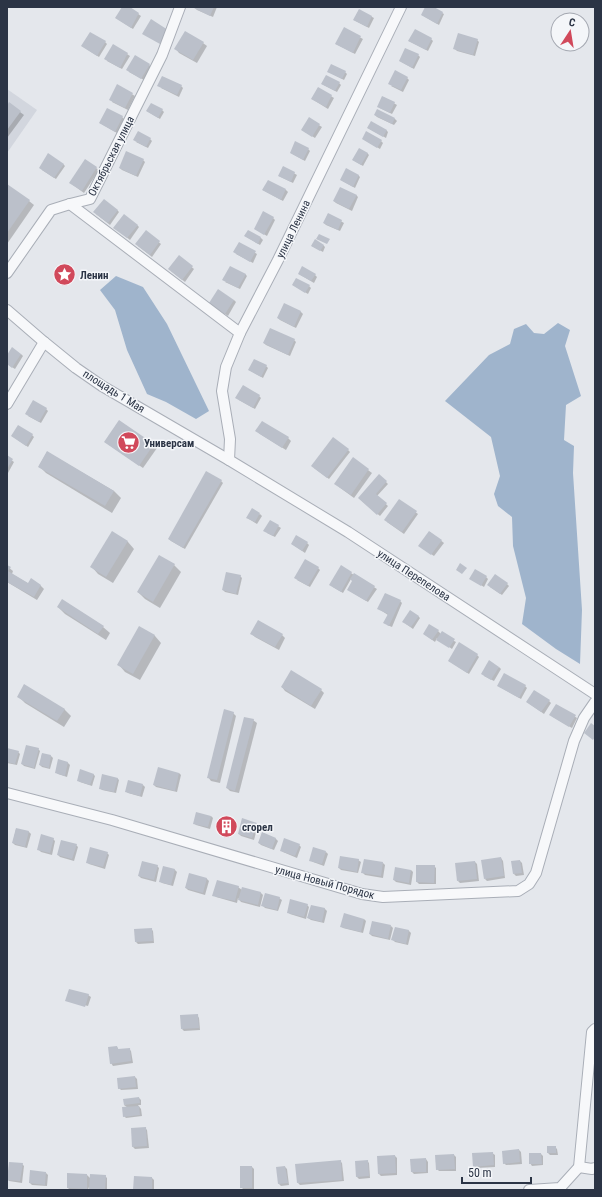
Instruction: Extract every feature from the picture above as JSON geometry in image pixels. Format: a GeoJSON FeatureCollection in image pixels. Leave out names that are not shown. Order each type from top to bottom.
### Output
{"type":"FeatureCollection","features":[{"type":"Feature","properties":{"kind":"street","name":"Октябрьская улица"},"geometry":{"type":"LineString","coordinates":[[7,273],[51,210],[90,199],[162,55],[180,7]]}},
{"type":"Feature","properties":{"kind":"street","name":"улица Ленина"},"geometry":{"type":"LineString","coordinates":[[230,460],[230,439],[222,391],[226,367],[240,333],[278,260],[401,7]]}},
{"type":"Feature","properties":{"kind":"street"},"geometry":{"type":"LineString","coordinates":[[70,204],[240,333]]}},
{"type":"Feature","properties":{"kind":"street","name":"площадь 1 Мая"},"geometry":{"type":"LineString","coordinates":[[7,310],[76,368],[102,386],[230,460]]}},
{"type":"Feature","properties":{"kind":"street"},"geometry":{"type":"LineString","coordinates":[[7,404],[44,342]]}},
{"type":"Feature","properties":{"kind":"street","name":"улица Перепелова"},"geometry":{"type":"LineString","coordinates":[[230,460],[348,532],[595,694]]}},
{"type":"Feature","properties":{"kind":"street","name":"улица Новый Порядок"},"geometry":{"type":"LineString","coordinates":[[7,793],[112,820],[362,894],[383,898],[518,891],[529,884],[536,873],[574,741],[584,718],[595,702]]}},
{"type":"Feature","properties":{"kind":"street"},"geometry":{"type":"LineString","coordinates":[[529,1190],[560,1188],[579,1167],[594,1031]]}},
{"type":"Feature","properties":{"kind":"street"},"geometry":{"type":"LineString","coordinates":[[579,1167],[595,1168]]}},
{"type":"Feature","properties":{"kind":"shaded area"},"geometry":{"type":"Polygon","coordinates":[[[7,89],[37,110],[7,153],[7,89]]]}},
{"type":"Feature","properties":{"kind":"water"},"geometry":{"type":"Polygon","coordinates":[[[116,276],[143,287],[167,324],[209,411],[196,419],[166,402],[147,394],[127,350],[115,310],[100,290],[116,276]]]}},
{"type":"Feature","properties":{"kind":"water"},"geometry":{"type":"Polygon","coordinates":[[[558,323],[570,330],[565,346],[581,396],[566,405],[564,440],[574,446],[573,473],[582,610],[580,664],[556,649],[522,624],[526,598],[513,546],[512,517],[498,506],[494,494],[500,476],[491,437],[445,401],[489,355],[510,344],[514,329],[526,324],[534,333],[544,334],[558,323]]]}},
{"type":"Feature","properties":{"kind":"building"},"geometry":{"type":"Polygon","coordinates":[[[122,7],[130,7],[139,13],[131,28],[115,18],[122,7]]]}},
{"type":"Feature","properties":{"kind":"building"},"geometry":{"type":"Polygon","coordinates":[[[214,7],[210,16],[194,8],[214,7]]]}},
{"type":"Feature","properties":{"kind":"building"},"geometry":{"type":"Polygon","coordinates":[[[425,7],[434,7],[443,12],[437,24],[421,15],[425,7]]]}},
{"type":"Feature","properties":{"kind":"building"},"geometry":{"type":"Polygon","coordinates":[[[359,9],[372,16],[367,27],[353,20],[359,9]]]}},
{"type":"Feature","properties":{"kind":"building"},"geometry":{"type":"Polygon","coordinates":[[[151,19],[168,30],[160,44],[142,34],[151,19]]]}},
{"type":"Feature","properties":{"kind":"building"},"geometry":{"type":"Polygon","coordinates":[[[344,27],[361,36],[353,53],[335,44],[344,27]]]}},
{"type":"Feature","properties":{"kind":"building"},"geometry":{"type":"Polygon","coordinates":[[[415,29],[432,38],[426,50],[408,41],[415,29]]]}},
{"type":"Feature","properties":{"kind":"building"},"geometry":{"type":"Polygon","coordinates":[[[185,31],[204,42],[193,60],[174,49],[185,31]]]}},
{"type":"Feature","properties":{"kind":"building"},"geometry":{"type":"Polygon","coordinates":[[[90,32],[106,41],[97,56],[81,46],[90,32]]]}},
{"type":"Feature","properties":{"kind":"building"},"geometry":{"type":"Polygon","coordinates":[[[458,33],[478,39],[473,55],[453,49],[458,33]]]}},
{"type":"Feature","properties":{"kind":"building"},"geometry":{"type":"Polygon","coordinates":[[[113,44],[128,53],[120,68],[104,59],[113,44]]]}},
{"type":"Feature","properties":{"kind":"building"},"geometry":{"type":"Polygon","coordinates":[[[405,48],[419,54],[412,68],[399,61],[405,48]]]}},
{"type":"Feature","properties":{"kind":"building"},"geometry":{"type":"Polygon","coordinates":[[[135,55],[150,64],[141,79],[126,70],[135,55]]]}},
{"type":"Feature","properties":{"kind":"building"},"geometry":{"type":"Polygon","coordinates":[[[331,64],[346,71],[342,79],[327,72],[331,64]]]}},
{"type":"Feature","properties":{"kind":"building"},"geometry":{"type":"Polygon","coordinates":[[[395,70],[408,77],[401,90],[388,84],[395,70]]]}},
{"type":"Feature","properties":{"kind":"building"},"geometry":{"type":"Polygon","coordinates":[[[326,75],[340,82],[335,91],[321,84],[326,75]]]}},
{"type":"Feature","properties":{"kind":"building"},"geometry":{"type":"Polygon","coordinates":[[[162,76],[182,85],[177,95],[157,86],[162,76]]]}},
{"type":"Feature","properties":{"kind":"building"},"geometry":{"type":"Polygon","coordinates":[[[117,84],[133,93],[125,108],[109,100],[117,84]]]}},
{"type":"Feature","properties":{"kind":"building"},"geometry":{"type":"Polygon","coordinates":[[[318,87],[332,95],[326,107],[311,99],[318,87]]]}},
{"type":"Feature","properties":{"kind":"building"},"geometry":{"type":"Polygon","coordinates":[[[382,96],[395,102],[390,113],[377,107],[382,96]]]}},
{"type":"Feature","properties":{"kind":"building"},"geometry":{"type":"Polygon","coordinates":[[[9,102],[21,111],[7,130],[7,106],[9,102]]]}},
{"type":"Feature","properties":{"kind":"building"},"geometry":{"type":"Polygon","coordinates":[[[151,103],[163,109],[158,118],[146,111],[151,103]]]}},
{"type":"Feature","properties":{"kind":"building"},"geometry":{"type":"Polygon","coordinates":[[[107,108],[123,116],[115,132],[99,123],[107,108]]]}},
{"type":"Feature","properties":{"kind":"building"},"geometry":{"type":"Polygon","coordinates":[[[377,109],[395,118],[392,124],[374,115],[377,109]]]}},
{"type":"Feature","properties":{"kind":"building"},"geometry":{"type":"Polygon","coordinates":[[[309,117],[320,124],[312,137],[301,130],[309,117]]]}},
{"type":"Feature","properties":{"kind":"building"},"geometry":{"type":"Polygon","coordinates":[[[371,121],[387,130],[383,137],[367,128],[371,121]]]}},
{"type":"Feature","properties":{"kind":"building"},"geometry":{"type":"Polygon","coordinates":[[[138,131],[151,138],[146,147],[133,140],[138,131]]]}},
{"type":"Feature","properties":{"kind":"building"},"geometry":{"type":"Polygon","coordinates":[[[366,131],[382,140],[377,148],[362,139],[366,131]]]}},
{"type":"Feature","properties":{"kind":"building"},"geometry":{"type":"Polygon","coordinates":[[[295,141],[309,148],[303,160],[290,153],[295,141]]]}},
{"type":"Feature","properties":{"kind":"building"},"geometry":{"type":"Polygon","coordinates":[[[359,148],[368,153],[361,165],[352,160],[359,148]]]}},
{"type":"Feature","properties":{"kind":"building"},"geometry":{"type":"Polygon","coordinates":[[[126,151],[144,159],[136,176],[119,168],[126,151]]]}},
{"type":"Feature","properties":{"kind":"building"},"geometry":{"type":"Polygon","coordinates":[[[48,153],[64,164],[54,178],[39,168],[48,153]]]}},
{"type":"Feature","properties":{"kind":"building"},"geometry":{"type":"Polygon","coordinates":[[[85,159],[97,167],[82,191],[69,183],[85,159]]]}},
{"type":"Feature","properties":{"kind":"building"},"geometry":{"type":"Polygon","coordinates":[[[283,166],[295,172],[291,182],[278,176],[283,166]]]}},
{"type":"Feature","properties":{"kind":"building"},"geometry":{"type":"Polygon","coordinates":[[[346,168],[359,175],[353,187],[340,180],[346,168]]]}},
{"type":"Feature","properties":{"kind":"building"},"geometry":{"type":"Polygon","coordinates":[[[268,180],[286,189],[281,200],[262,190],[268,180]]]}},
{"type":"Feature","properties":{"kind":"building"},"geometry":{"type":"Polygon","coordinates":[[[7,184],[30,200],[7,233],[7,184]]]}},
{"type":"Feature","properties":{"kind":"building"},"geometry":{"type":"Polygon","coordinates":[[[340,187],[357,195],[349,209],[333,201],[340,187]]]}},
{"type":"Feature","properties":{"kind":"building"},"geometry":{"type":"Polygon","coordinates":[[[104,199],[118,210],[108,223],[93,212],[104,199]]]}},
{"type":"Feature","properties":{"kind":"building"},"geometry":{"type":"Polygon","coordinates":[[[263,211],[274,217],[264,235],[254,229],[263,211]]]}},
{"type":"Feature","properties":{"kind":"building"},"geometry":{"type":"Polygon","coordinates":[[[328,213],[342,220],[338,230],[323,223],[328,213]]]}},
{"type":"Feature","properties":{"kind":"building"},"geometry":{"type":"Polygon","coordinates":[[[124,214],[138,225],[127,238],[113,228],[124,214]]]}},
{"type":"Feature","properties":{"kind":"building"},"geometry":{"type":"Polygon","coordinates":[[[146,230],[160,241],[150,255],[135,244],[146,230]]]}},
{"type":"Feature","properties":{"kind":"building"},"geometry":{"type":"Polygon","coordinates":[[[248,230],[261,237],[258,244],[244,236],[248,230]]]}},
{"type":"Feature","properties":{"kind":"building"},"geometry":{"type":"Polygon","coordinates":[[[319,234],[330,239],[327,244],[316,239],[319,234]]]}},
{"type":"Feature","properties":{"kind":"building"},"geometry":{"type":"Polygon","coordinates":[[[315,239],[324,245],[320,251],[311,246],[315,239]]]}},
{"type":"Feature","properties":{"kind":"building"},"geometry":{"type":"Polygon","coordinates":[[[239,242],[256,251],[250,262],[233,252],[239,242]]]}},
{"type":"Feature","properties":{"kind":"building"},"geometry":{"type":"Polygon","coordinates":[[[179,255],[193,266],[182,280],[168,269],[179,255]]]}},
{"type":"Feature","properties":{"kind":"building"},"geometry":{"type":"Polygon","coordinates":[[[230,266],[246,274],[238,288],[222,280],[230,266]]]}},
{"type":"Feature","properties":{"kind":"building"},"geometry":{"type":"Polygon","coordinates":[[[302,266],[316,274],[311,281],[298,274],[302,266]]]}},
{"type":"Feature","properties":{"kind":"building"},"geometry":{"type":"Polygon","coordinates":[[[296,278],[310,285],[305,293],[292,285],[296,278]]]}},
{"type":"Feature","properties":{"kind":"building"},"geometry":{"type":"Polygon","coordinates":[[[218,289],[234,300],[225,314],[209,303],[218,289]]]}},
{"type":"Feature","properties":{"kind":"building"},"geometry":{"type":"Polygon","coordinates":[[[284,303],[301,311],[294,327],[277,318],[284,303]]]}},
{"type":"Feature","properties":{"kind":"building"},"geometry":{"type":"Polygon","coordinates":[[[270,328],[295,339],[288,355],[263,343],[270,328]]]}},
{"type":"Feature","properties":{"kind":"building"},"geometry":{"type":"Polygon","coordinates":[[[12,347],[21,354],[12,368],[7,364],[7,355],[12,347]]]}},
{"type":"Feature","properties":{"kind":"building"},"geometry":{"type":"Polygon","coordinates":[[[254,359],[267,365],[261,377],[248,370],[254,359]]]}},
{"type":"Feature","properties":{"kind":"building"},"geometry":{"type":"Polygon","coordinates":[[[243,385],[260,395],[253,408],[235,398],[243,385]]]}},
{"type":"Feature","properties":{"kind":"building"},"geometry":{"type":"Polygon","coordinates":[[[33,400],[47,408],[39,422],[25,414],[33,400]]]}},
{"type":"Feature","properties":{"kind":"building","name":"Универсам"},"geometry":{"type":"Polygon","coordinates":[[[119,420],[154,444],[139,466],[104,442],[119,420]]]}},
{"type":"Feature","properties":{"kind":"building"},"geometry":{"type":"Polygon","coordinates":[[[262,421],[289,437],[282,448],[255,431],[262,421]]]}},
{"type":"Feature","properties":{"kind":"building"},"geometry":{"type":"Polygon","coordinates":[[[18,425],[33,434],[26,446],[11,436],[18,425]]]}},
{"type":"Feature","properties":{"kind":"building"},"geometry":{"type":"Polygon","coordinates":[[[333,437],[349,449],[327,478],[311,466],[333,437]]]}},
{"type":"Feature","properties":{"kind":"building"},"geometry":{"type":"Polygon","coordinates":[[[47,451],[114,491],[105,506],[38,467],[47,451]]]}},
{"type":"Feature","properties":{"kind":"building"},"geometry":{"type":"Polygon","coordinates":[[[7,455],[13,459],[7,469],[7,455]]]}},
{"type":"Feature","properties":{"kind":"building"},"geometry":{"type":"Polygon","coordinates":[[[353,457],[369,469],[351,495],[334,484],[353,457]]]}},
{"type":"Feature","properties":{"kind":"building"},"geometry":{"type":"Polygon","coordinates":[[[206,471],[222,480],[183,548],[168,539],[206,471]]]}},
{"type":"Feature","properties":{"kind":"building"},"geometry":{"type":"Polygon","coordinates":[[[379,474],[387,481],[376,494],[387,503],[377,515],[358,498],[379,474]]]}},
{"type":"Feature","properties":{"kind":"building"},"geometry":{"type":"Polygon","coordinates":[[[399,499],[417,511],[402,532],[384,520],[399,499]]]}},
{"type":"Feature","properties":{"kind":"building"},"geometry":{"type":"Polygon","coordinates":[[[252,508],[260,513],[255,522],[246,518],[252,508]]]}},
{"type":"Feature","properties":{"kind":"building"},"geometry":{"type":"Polygon","coordinates":[[[270,520],[279,525],[273,536],[263,531],[270,520]]]}},
{"type":"Feature","properties":{"kind":"building"},"geometry":{"type":"Polygon","coordinates":[[[112,531],[128,541],[106,577],[90,567],[112,531]]]}},
{"type":"Feature","properties":{"kind":"building"},"geometry":{"type":"Polygon","coordinates":[[[429,531],[442,540],[431,555],[418,546],[429,531]]]}},
{"type":"Feature","properties":{"kind":"building"},"geometry":{"type":"Polygon","coordinates":[[[296,535],[308,542],[302,551],[291,544],[296,535]]]}},
{"type":"Feature","properties":{"kind":"building"},"geometry":{"type":"Polygon","coordinates":[[[159,555],[175,564],[153,602],[137,592],[159,555]]]}},
{"type":"Feature","properties":{"kind":"building"},"geometry":{"type":"Polygon","coordinates":[[[305,559],[319,567],[308,586],[294,578],[305,559]]]}},
{"type":"Feature","properties":{"kind":"building"},"geometry":{"type":"Polygon","coordinates":[[[460,563],[467,568],[462,574],[456,570],[460,563]]]}},
{"type":"Feature","properties":{"kind":"building"},"geometry":{"type":"Polygon","coordinates":[[[7,565],[11,567],[8,571],[28,583],[31,578],[41,585],[34,597],[7,582],[7,565]]]}},
{"type":"Feature","properties":{"kind":"building"},"geometry":{"type":"Polygon","coordinates":[[[341,565],[352,572],[341,592],[329,585],[341,565]]]}},
{"type":"Feature","properties":{"kind":"building"},"geometry":{"type":"Polygon","coordinates":[[[475,569],[487,576],[481,586],[469,579],[475,569]]]}},
{"type":"Feature","properties":{"kind":"building"},"geometry":{"type":"Polygon","coordinates":[[[226,572],[241,575],[236,594],[222,590],[226,572]]]}},
{"type":"Feature","properties":{"kind":"building"},"geometry":{"type":"Polygon","coordinates":[[[354,573],[375,586],[366,601],[347,590],[352,581],[350,579],[354,573]]]}},
{"type":"Feature","properties":{"kind":"building"},"geometry":{"type":"Polygon","coordinates":[[[495,574],[508,583],[500,594],[487,585],[495,574]]]}},
{"type":"Feature","properties":{"kind":"building"},"geometry":{"type":"Polygon","coordinates":[[[385,593],[401,600],[389,626],[383,623],[388,614],[377,609],[385,593]]]}},
{"type":"Feature","properties":{"kind":"building"},"geometry":{"type":"Polygon","coordinates":[[[62,599],[104,626],[98,634],[57,607],[62,599]]]}},
{"type":"Feature","properties":{"kind":"building"},"geometry":{"type":"Polygon","coordinates":[[[410,610],[419,616],[411,627],[402,622],[410,610]]]}},
{"type":"Feature","properties":{"kind":"building"},"geometry":{"type":"Polygon","coordinates":[[[258,620],[283,634],[275,647],[250,634],[258,620]]]}},
{"type":"Feature","properties":{"kind":"building"},"geometry":{"type":"Polygon","coordinates":[[[429,624],[439,630],[432,640],[423,634],[429,624]]]}},
{"type":"Feature","properties":{"kind":"building"},"geometry":{"type":"Polygon","coordinates":[[[139,626],[155,635],[133,674],[117,665],[139,626]]]}},
{"type":"Feature","properties":{"kind":"building"},"geometry":{"type":"Polygon","coordinates":[[[442,631],[455,639],[449,648],[436,640],[442,631]]]}},
{"type":"Feature","properties":{"kind":"building"},"geometry":{"type":"Polygon","coordinates":[[[459,642],[478,654],[467,673],[448,661],[459,642]]]}},
{"type":"Feature","properties":{"kind":"building"},"geometry":{"type":"Polygon","coordinates":[[[489,660],[499,667],[491,680],[481,674],[489,660]]]}},
{"type":"Feature","properties":{"kind":"building"},"geometry":{"type":"Polygon","coordinates":[[[291,670],[322,689],[311,706],[281,687],[291,670]]]}},
{"type":"Feature","properties":{"kind":"building"},"geometry":{"type":"Polygon","coordinates":[[[504,673],[526,685],[519,698],[497,686],[504,673]]]}},
{"type":"Feature","properties":{"kind":"building"},"geometry":{"type":"Polygon","coordinates":[[[24,684],[65,709],[57,721],[17,697],[24,684]]]}},
{"type":"Feature","properties":{"kind":"building"},"geometry":{"type":"Polygon","coordinates":[[[534,690],[550,700],[541,712],[526,702],[534,690]]]}},
{"type":"Feature","properties":{"kind":"building"},"geometry":{"type":"Polygon","coordinates":[[[556,704],[576,715],[569,727],[549,715],[556,704]]]}},
{"type":"Feature","properties":{"kind":"building"},"geometry":{"type":"Polygon","coordinates":[[[224,709],[234,712],[217,780],[207,778],[224,709]]]}},
{"type":"Feature","properties":{"kind":"building"},"geometry":{"type":"Polygon","coordinates":[[[244,717],[254,719],[235,791],[226,788],[244,717]]]}},
{"type":"Feature","properties":{"kind":"building"},"geometry":{"type":"Polygon","coordinates":[[[591,723],[595,726],[595,737],[593,740],[584,733],[591,723]]]}},
{"type":"Feature","properties":{"kind":"building"},"geometry":{"type":"Polygon","coordinates":[[[26,745],[39,748],[34,768],[21,764],[26,745]]]}},
{"type":"Feature","properties":{"kind":"building"},"geometry":{"type":"Polygon","coordinates":[[[7,748],[19,751],[15,764],[7,762],[7,748]]]}},
{"type":"Feature","properties":{"kind":"building"},"geometry":{"type":"Polygon","coordinates":[[[42,753],[51,755],[49,768],[39,765],[42,753]]]}},
{"type":"Feature","properties":{"kind":"building"},"geometry":{"type":"Polygon","coordinates":[[[58,759],[68,762],[65,776],[55,773],[58,759]]]}},
{"type":"Feature","properties":{"kind":"building"},"geometry":{"type":"Polygon","coordinates":[[[158,767],[179,773],[175,791],[153,785],[158,767]]]}},
{"type":"Feature","properties":{"kind":"building"},"geometry":{"type":"Polygon","coordinates":[[[80,769],[94,774],[90,785],[77,781],[80,769]]]}},
{"type":"Feature","properties":{"kind":"building"},"geometry":{"type":"Polygon","coordinates":[[[102,774],[118,778],[114,792],[99,789],[102,774]]]}},
{"type":"Feature","properties":{"kind":"building"},"geometry":{"type":"Polygon","coordinates":[[[128,780],[143,784],[140,796],[125,792],[128,780]]]}},
{"type":"Feature","properties":{"kind":"building"},"geometry":{"type":"Polygon","coordinates":[[[196,812],[211,816],[208,827],[193,824],[196,812]]]}},
{"type":"Feature","properties":{"kind":"building"},"geometry":{"type":"Polygon","coordinates":[[[242,818],[257,823],[252,838],[238,834],[242,818]]]}},
{"type":"Feature","properties":{"kind":"building","name":"сгорел"},"geometry":{"type":"Polygon","coordinates":[[[223,822],[233,825],[231,833],[221,830],[223,822]]]}},
{"type":"Feature","properties":{"kind":"building"},"geometry":{"type":"Polygon","coordinates":[[[16,828],[29,831],[25,847],[12,843],[16,828]]]}},
{"type":"Feature","properties":{"kind":"building"},"geometry":{"type":"Polygon","coordinates":[[[262,832],[276,838],[272,849],[258,843],[262,832]]]}},
{"type":"Feature","properties":{"kind":"building"},"geometry":{"type":"Polygon","coordinates":[[[41,834],[54,838],[50,853],[37,850],[41,834]]]}},
{"type":"Feature","properties":{"kind":"building"},"geometry":{"type":"Polygon","coordinates":[[[284,838],[300,844],[295,856],[280,851],[284,838]]]}},
{"type":"Feature","properties":{"kind":"building"},"geometry":{"type":"Polygon","coordinates":[[[61,840],[77,844],[72,859],[57,855],[61,840]]]}},
{"type":"Feature","properties":{"kind":"building"},"geometry":{"type":"Polygon","coordinates":[[[90,847],[108,852],[103,867],[86,863],[90,847]]]}},
{"type":"Feature","properties":{"kind":"building"},"geometry":{"type":"Polygon","coordinates":[[[313,847],[326,851],[322,864],[309,861],[313,847]]]}},
{"type":"Feature","properties":{"kind":"building"},"geometry":{"type":"Polygon","coordinates":[[[340,856],[359,859],[357,872],[338,868],[340,856]]]}},
{"type":"Feature","properties":{"kind":"building"},"geometry":{"type":"Polygon","coordinates":[[[501,857],[504,876],[484,879],[481,860],[501,857]]]}},
{"type":"Feature","properties":{"kind":"building"},"geometry":{"type":"Polygon","coordinates":[[[364,859],[383,862],[381,876],[361,873],[364,859]]]}},
{"type":"Feature","properties":{"kind":"building"},"geometry":{"type":"Polygon","coordinates":[[[520,860],[522,873],[513,874],[511,861],[520,860]]]}},
{"type":"Feature","properties":{"kind":"building"},"geometry":{"type":"Polygon","coordinates":[[[142,861],[158,865],[154,880],[138,876],[142,861]]]}},
{"type":"Feature","properties":{"kind":"building"},"geometry":{"type":"Polygon","coordinates":[[[475,861],[477,879],[457,881],[455,863],[475,861]]]}},
{"type":"Feature","properties":{"kind":"building"},"geometry":{"type":"Polygon","coordinates":[[[416,865],[435,865],[434,883],[416,882],[416,865]]]}},
{"type":"Feature","properties":{"kind":"building"},"geometry":{"type":"Polygon","coordinates":[[[163,866],[175,869],[171,885],[159,882],[163,866]]]}},
{"type":"Feature","properties":{"kind":"building"},"geometry":{"type":"Polygon","coordinates":[[[395,867],[411,870],[409,883],[393,880],[395,867]]]}},
{"type":"Feature","properties":{"kind":"building"},"geometry":{"type":"Polygon","coordinates":[[[189,873],[207,878],[203,893],[185,888],[189,873]]]}},
{"type":"Feature","properties":{"kind":"building"},"geometry":{"type":"Polygon","coordinates":[[[217,880],[239,886],[235,901],[212,896],[217,880]]]}},
{"type":"Feature","properties":{"kind":"building"},"geometry":{"type":"Polygon","coordinates":[[[242,887],[261,892],[258,905],[238,900],[242,887]]]}},
{"type":"Feature","properties":{"kind":"building"},"geometry":{"type":"Polygon","coordinates":[[[265,893],[280,897],[277,910],[261,906],[265,893]]]}},
{"type":"Feature","properties":{"kind":"building"},"geometry":{"type":"Polygon","coordinates":[[[290,899],[308,904],[304,917],[287,913],[290,899]]]}},
{"type":"Feature","properties":{"kind":"building"},"geometry":{"type":"Polygon","coordinates":[[[311,905],[325,908],[322,922],[307,918],[311,905]]]}},
{"type":"Feature","properties":{"kind":"building"},"geometry":{"type":"Polygon","coordinates":[[[344,913],[364,919],[361,932],[340,927],[344,913]]]}},
{"type":"Feature","properties":{"kind":"building"},"geometry":{"type":"Polygon","coordinates":[[[372,921],[391,925],[388,939],[369,934],[372,921]]]}},
{"type":"Feature","properties":{"kind":"building"},"geometry":{"type":"Polygon","coordinates":[[[395,927],[409,930],[406,944],[391,940],[395,927]]]}},
{"type":"Feature","properties":{"kind":"building"},"geometry":{"type":"Polygon","coordinates":[[[152,928],[153,941],[135,942],[134,929],[152,928]]]}},
{"type":"Feature","properties":{"kind":"building"},"geometry":{"type":"Polygon","coordinates":[[[69,989],[89,994],[85,1007],[65,1001],[69,989]]]}},
{"type":"Feature","properties":{"kind":"building"},"geometry":{"type":"Polygon","coordinates":[[[198,1014],[199,1028],[181,1029],[180,1015],[198,1014]]]}},
{"type":"Feature","properties":{"kind":"building"},"geometry":{"type":"Polygon","coordinates":[[[117,1046],[118,1049],[130,1048],[131,1061],[110,1064],[108,1047],[117,1046]]]}},
{"type":"Feature","properties":{"kind":"building"},"geometry":{"type":"Polygon","coordinates":[[[135,1076],[136,1087],[118,1089],[117,1078],[135,1076]]]}},
{"type":"Feature","properties":{"kind":"building"},"geometry":{"type":"Polygon","coordinates":[[[139,1097],[140,1103],[124,1105],[123,1099],[139,1097]]]}},
{"type":"Feature","properties":{"kind":"building"},"geometry":{"type":"Polygon","coordinates":[[[139,1106],[140,1115],[123,1117],[122,1107],[139,1106]]]}},
{"type":"Feature","properties":{"kind":"building"},"geometry":{"type":"Polygon","coordinates":[[[146,1127],[147,1146],[132,1147],[131,1128],[146,1127]]]}},
{"type":"Feature","properties":{"kind":"building"},"geometry":{"type":"Polygon","coordinates":[[[547,1146],[556,1146],[556,1153],[547,1153],[547,1146]]]}},
{"type":"Feature","properties":{"kind":"building"},"geometry":{"type":"Polygon","coordinates":[[[519,1149],[520,1162],[503,1164],[502,1151],[519,1149]]]}},
{"type":"Feature","properties":{"kind":"building"},"geometry":{"type":"Polygon","coordinates":[[[493,1152],[494,1165],[473,1167],[472,1153],[493,1152]]]}},
{"type":"Feature","properties":{"kind":"building"},"geometry":{"type":"Polygon","coordinates":[[[529,1153],[541,1153],[542,1164],[529,1164],[529,1153]]]}},
{"type":"Feature","properties":{"kind":"building"},"geometry":{"type":"Polygon","coordinates":[[[454,1154],[455,1169],[436,1170],[435,1155],[454,1154]]]}},
{"type":"Feature","properties":{"kind":"building"},"geometry":{"type":"Polygon","coordinates":[[[395,1155],[396,1173],[378,1174],[377,1156],[395,1155]]]}},
{"type":"Feature","properties":{"kind":"building"},"geometry":{"type":"Polygon","coordinates":[[[426,1158],[426,1172],[411,1172],[410,1159],[426,1158]]]}},
{"type":"Feature","properties":{"kind":"building"},"geometry":{"type":"Polygon","coordinates":[[[341,1160],[342,1180],[297,1183],[295,1164],[341,1160]]]}},
{"type":"Feature","properties":{"kind":"building"},"geometry":{"type":"Polygon","coordinates":[[[368,1160],[369,1176],[356,1177],[355,1161],[368,1160]]]}},
{"type":"Feature","properties":{"kind":"building"},"geometry":{"type":"Polygon","coordinates":[[[9,1162],[23,1163],[20,1181],[7,1180],[9,1162]]]}},
{"type":"Feature","properties":{"kind":"building"},"geometry":{"type":"Polygon","coordinates":[[[240,1166],[252,1166],[252,1188],[240,1188],[240,1166]]]}},
{"type":"Feature","properties":{"kind":"building"},"geometry":{"type":"Polygon","coordinates":[[[285,1166],[288,1183],[278,1184],[276,1167],[285,1166]]]}},
{"type":"Feature","properties":{"kind":"building"},"geometry":{"type":"Polygon","coordinates":[[[30,1170],[46,1172],[45,1185],[29,1183],[30,1170]]]}},
{"type":"Feature","properties":{"kind":"building"},"geometry":{"type":"Polygon","coordinates":[[[67,1173],[87,1174],[87,1189],[67,1188],[67,1173]]]}},
{"type":"Feature","properties":{"kind":"building"},"geometry":{"type":"Polygon","coordinates":[[[90,1174],[106,1175],[105,1190],[89,1190],[90,1174]]]}},
{"type":"Feature","properties":{"kind":"building"},"geometry":{"type":"Polygon","coordinates":[[[134,1176],[152,1177],[152,1190],[133,1190],[134,1176]]]}},
{"type":"Feature","properties":{"kind":"place","name":"Ленин"},"geometry":{"type":"Point","coordinates":[65,275]}},
{"type":"Feature","properties":{"kind":"place","name":"Универсам"},"geometry":{"type":"Point","coordinates":[129,443]}},
{"type":"Feature","properties":{"kind":"place","name":"сгорел"},"geometry":{"type":"Point","coordinates":[227,827]}}]}
